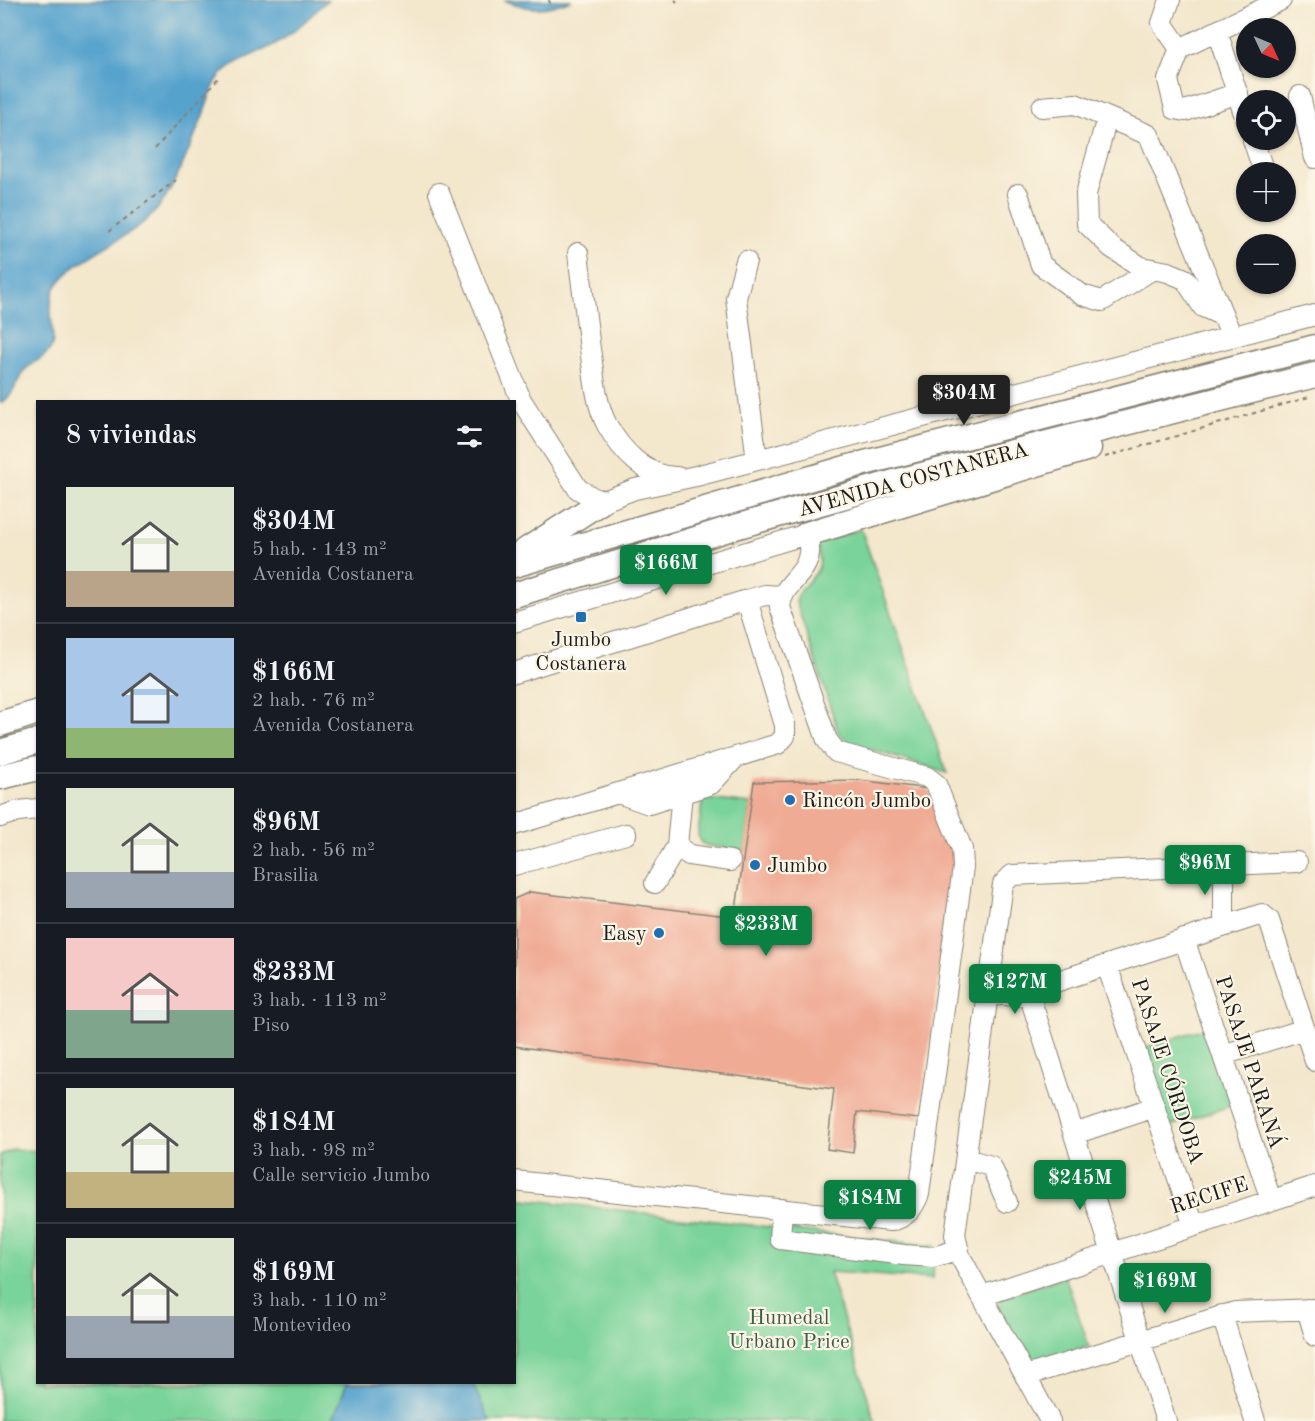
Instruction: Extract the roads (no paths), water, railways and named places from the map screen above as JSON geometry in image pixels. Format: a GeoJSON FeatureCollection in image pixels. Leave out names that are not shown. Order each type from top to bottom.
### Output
{"type":"FeatureCollection","features":[{"type":"Feature","properties":{"kind":"main road","name":"AVENIDA COSTANERA"},"geometry":{"type":"LineString","coordinates":[[516,564],[849,467],[1315,347]]}},
{"type":"Feature","properties":{"kind":"main road","name":"AVENIDA COSTANERA"},"geometry":{"type":"LineString","coordinates":[[516,594],[834,499],[1315,375]]}},
{"type":"Feature","properties":{"kind":"main road"},"geometry":{"type":"LineString","coordinates":[[807,534],[1059,458],[1208,403]]}},
{"type":"Feature","properties":{"kind":"main road"},"geometry":{"type":"LineString","coordinates":[[516,556],[601,502]]}},
{"type":"Feature","properties":{"kind":"main road"},"geometry":{"type":"LineString","coordinates":[[0,724],[36,713]]}},
{"type":"Feature","properties":{"kind":"main road"},"geometry":{"type":"LineString","coordinates":[[0,752],[36,742]]}},
{"type":"Feature","properties":{"kind":"main road"},"geometry":{"type":"LineString","coordinates":[[0,777],[36,768]]}},
{"type":"Feature","properties":{"kind":"street"},"geometry":{"type":"LineString","coordinates":[[1170,0],[1162,23],[1180,49]]}},
{"type":"Feature","properties":{"kind":"street"},"geometry":{"type":"LineString","coordinates":[[1236,94],[1185,111],[1175,109],[1168,80],[1180,49],[1281,0]]}},
{"type":"Feature","properties":{"kind":"street"},"geometry":{"type":"LineString","coordinates":[[1217,31],[1237,90]]}},
{"type":"Feature","properties":{"kind":"street"},"geometry":{"type":"LineString","coordinates":[[1300,96],[1315,158]]}},
{"type":"Feature","properties":{"kind":"street"},"geometry":{"type":"LineString","coordinates":[[1042,107],[1075,105],[1149,135],[1232,337]]}},
{"type":"Feature","properties":{"kind":"street"},"geometry":{"type":"LineString","coordinates":[[1107,118],[1086,194],[1087,224],[1112,248],[1141,267],[1168,272],[1185,279],[1203,307],[1223,316]]}},
{"type":"Feature","properties":{"kind":"street"},"geometry":{"type":"LineString","coordinates":[[439,193],[521,400],[578,489],[601,502],[635,489],[696,476],[1315,315]]}},
{"type":"Feature","properties":{"kind":"street"},"geometry":{"type":"LineString","coordinates":[[1018,194],[1041,265],[1082,295],[1102,301],[1153,269]]}},
{"type":"Feature","properties":{"kind":"street"},"geometry":{"type":"LineString","coordinates":[[578,253],[595,387],[606,424],[624,448],[642,466],[665,477],[696,476]]}},
{"type":"Feature","properties":{"kind":"street"},"geometry":{"type":"LineString","coordinates":[[746,261],[736,298],[757,460]]}},
{"type":"Feature","properties":{"kind":"street"},"geometry":{"type":"LineString","coordinates":[[516,621],[807,534],[810,552],[807,562],[781,596],[780,607],[827,741],[836,752],[927,777],[936,784],[962,849],[963,867],[919,1194],[914,1207],[904,1217],[891,1221],[516,1181]]}},
{"type":"Feature","properties":{"kind":"street"},"geometry":{"type":"LineString","coordinates":[[516,672],[747,600],[765,595],[781,596]]}},
{"type":"Feature","properties":{"kind":"street"},"geometry":{"type":"LineString","coordinates":[[516,824],[778,744],[785,736],[785,725],[747,600]]}},
{"type":"Feature","properties":{"kind":"street"},"geometry":{"type":"LineString","coordinates":[[618,793],[649,804],[711,784],[736,756]]}},
{"type":"Feature","properties":{"kind":"street"},"geometry":{"type":"LineString","coordinates":[[655,883],[677,846],[682,793]]}},
{"type":"Feature","properties":{"kind":"street"},"geometry":{"type":"LineString","coordinates":[[0,817],[18,811],[36,809]]}},
{"type":"Feature","properties":{"kind":"street"},"geometry":{"type":"LineString","coordinates":[[516,864],[626,834]]}},
{"type":"Feature","properties":{"kind":"street"},"geometry":{"type":"LineString","coordinates":[[677,846],[688,855],[730,861]]}},
{"type":"Feature","properties":{"kind":"street"},"geometry":{"type":"LineString","coordinates":[[1050,1421],[957,1250],[955,1235],[1003,884],[1012,875],[1297,862]]}},
{"type":"Feature","properties":{"kind":"street"},"geometry":{"type":"LineString","coordinates":[[1224,866],[1224,926]]}},
{"type":"Feature","properties":{"kind":"street"},"geometry":{"type":"LineString","coordinates":[[1028,991],[1224,926],[1265,915],[1269,920],[1315,1061]]}},
{"type":"Feature","properties":{"kind":"street","name":"PASAJE PARANÁ"},"geometry":{"type":"LineString","coordinates":[[1184,939],[1271,1200]]}},
{"type":"Feature","properties":{"kind":"street","name":"PASAJE CÓRDOBA"},"geometry":{"type":"LineString","coordinates":[[1107,965],[1194,1226]]}},
{"type":"Feature","properties":{"kind":"street"},"geometry":{"type":"LineString","coordinates":[[990,987],[1017,984],[1028,991],[1166,1421]]}},
{"type":"Feature","properties":{"kind":"street"},"geometry":{"type":"LineString","coordinates":[[1223,1055],[1305,1029]]}},
{"type":"Feature","properties":{"kind":"street"},"geometry":{"type":"LineString","coordinates":[[1074,1134],[1155,1107]]}},
{"type":"Feature","properties":{"kind":"street"},"geometry":{"type":"LineString","coordinates":[[966,1159],[992,1166],[1007,1202]]}},
{"type":"Feature","properties":{"kind":"street","name":"RECIFE"},"geometry":{"type":"LineString","coordinates":[[982,1296],[1315,1186]]}},
{"type":"Feature","properties":{"kind":"street"},"geometry":{"type":"LineString","coordinates":[[782,1209],[780,1239],[933,1257],[957,1250]]}},
{"type":"Feature","properties":{"kind":"street"},"geometry":{"type":"LineString","coordinates":[[1025,1376],[1222,1316],[1250,1311],[1311,1309],[1315,1336]]}},
{"type":"Feature","properties":{"kind":"street"},"geometry":{"type":"LineString","coordinates":[[1222,1316],[1255,1421]]}},
{"type":"Feature","properties":{"kind":"water"},"geometry":{"type":"Polygon","coordinates":[[[0,0],[328,0],[282,40],[239,61],[220,76],[212,89],[180,171],[161,204],[136,228],[84,261],[58,284],[51,302],[53,342],[51,347],[46,354],[22,373],[12,392],[0,403],[0,0]]]}},
{"type":"Feature","properties":{"kind":"water"},"geometry":{"type":"Polygon","coordinates":[[[503,0],[572,0],[544,8],[530,8],[503,0]]]}},
{"type":"Feature","properties":{"kind":"water"},"geometry":{"type":"Polygon","coordinates":[[[347,1384],[472,1384],[490,1421],[332,1421],[347,1384]]]}},
{"type":"Feature","properties":{"kind":"place","name":"Jumbo Costanera"},"geometry":{"type":"Point","coordinates":[581,617]}},
{"type":"Feature","properties":{"kind":"place","name":"Rincón Jumbo"},"geometry":{"type":"Point","coordinates":[790,800]}},
{"type":"Feature","properties":{"kind":"place","name":"Jumbo"},"geometry":{"type":"Point","coordinates":[755,865]}},
{"type":"Feature","properties":{"kind":"place","name":"Easy"},"geometry":{"type":"Point","coordinates":[659,933]}},
{"type":"Feature","properties":{"kind":"park label","name":"Humedal Urbano Price"},"geometry":{"type":"Point","coordinates":[789,1329]}}]}
